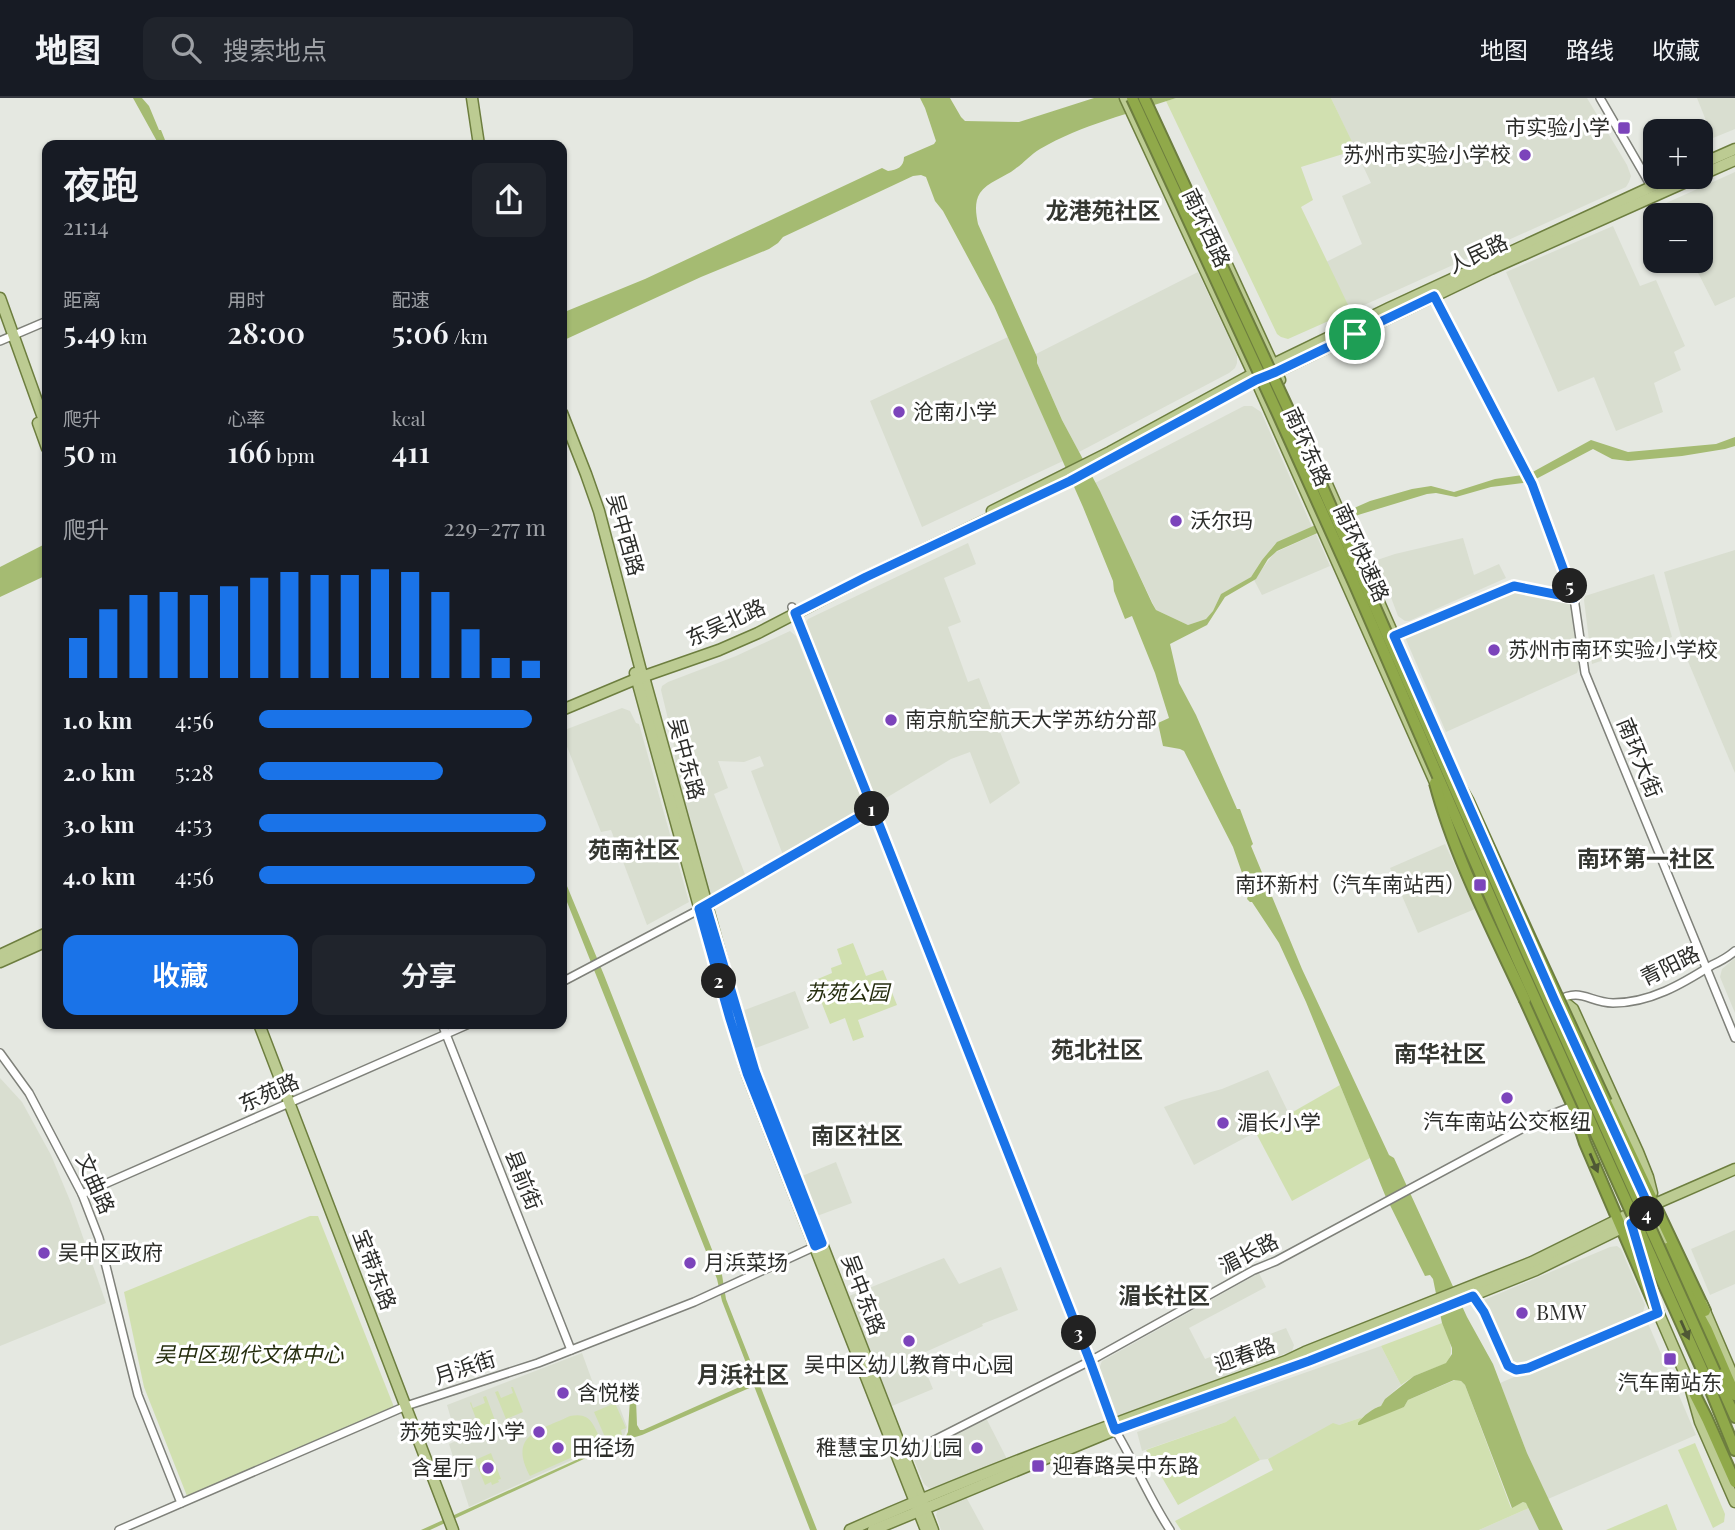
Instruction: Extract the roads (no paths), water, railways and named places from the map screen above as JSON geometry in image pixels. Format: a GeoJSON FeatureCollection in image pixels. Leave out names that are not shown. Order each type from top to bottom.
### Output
{"type":"FeatureCollection","features":[{"type":"Feature","properties":{"kind":"highway","name":"南环快速路"},"geometry":{"type":"LineString","coordinates":[[1132,98],[1526,951],[1710,1374],[1735,1450]]}},
{"type":"Feature","properties":{"kind":"highway","name":"南环快速路"},"geometry":{"type":"LineString","coordinates":[[1144,98],[1288,409],[1432,751]]}},
{"type":"Feature","properties":{"kind":"highway"},"geometry":{"type":"LineString","coordinates":[[1432,751],[1443,813],[1573,1106],[1585,1143],[1628,1220],[1658,1313]]}},
{"type":"Feature","properties":{"kind":"highway"},"geometry":{"type":"LineString","coordinates":[[1432,751],[1468,801],[1606,1102],[1682,1281],[1735,1395]]}},
{"type":"Feature","properties":{"kind":"highway"},"geometry":{"type":"LineString","coordinates":[[1652,1208],[1705,1311]]}},
{"type":"Feature","properties":{"kind":"highway","name":"南环快速路"},"geometry":{"type":"LineString","coordinates":[[1710,1374],[1735,1417]]}},
{"type":"Feature","properties":{"kind":"highway"},"geometry":{"type":"LineString","coordinates":[[1689,1382],[1735,1482]]}},
{"type":"Feature","properties":{"kind":"main road"},"geometry":{"type":"LineString","coordinates":[[466,98],[472,140]]}},
{"type":"Feature","properties":{"kind":"main road"},"geometry":{"type":"LineString","coordinates":[[472,98],[478,140]]}},
{"type":"Feature","properties":{"kind":"main road","name":"南环西路"},"geometry":{"type":"LineString","coordinates":[[1125,98],[1254,377]]}},
{"type":"Feature","properties":{"kind":"main road","name":"南环西路"},"geometry":{"type":"LineString","coordinates":[[1150,98],[1275,368]]}},
{"type":"Feature","properties":{"kind":"main road"},"geometry":{"type":"LineString","coordinates":[[1713,159],[1735,149]]}},
{"type":"Feature","properties":{"kind":"main road","name":"人民路"},"geometry":{"type":"LineString","coordinates":[[1713,170],[1735,160]]}},
{"type":"Feature","properties":{"kind":"main road","name":"人民路"},"geometry":{"type":"LineString","coordinates":[[1275,368],[1645,189]]}},
{"type":"Feature","properties":{"kind":"main road","name":"人民路"},"geometry":{"type":"LineString","coordinates":[[1432,293],[1670,189]]}},
{"type":"Feature","properties":{"kind":"main road"},"geometry":{"type":"LineString","coordinates":[[0,298],[7,338],[42,418]]}},
{"type":"Feature","properties":{"kind":"main road"},"geometry":{"type":"LineString","coordinates":[[0,317],[42,434]]}},
{"type":"Feature","properties":{"kind":"main road","name":"东吴北路"},"geometry":{"type":"LineString","coordinates":[[567,701],[734,637],[793,610],[863,571],[1068,477],[1110,452],[1275,368]]}},
{"type":"Feature","properties":{"kind":"main road","name":"南环东路"},"geometry":{"type":"LineString","coordinates":[[1275,368],[1555,1001]]}},
{"type":"Feature","properties":{"kind":"main road","name":"南环东路"},"geometry":{"type":"LineString","coordinates":[[1254,377],[1537,1009],[1628,1220],[1658,1313],[1689,1382],[1700,1422],[1735,1502]]}},
{"type":"Feature","properties":{"kind":"main road","name":"吴中西路"},"geometry":{"type":"LineString","coordinates":[[567,426],[602,519],[639,675]]}},
{"type":"Feature","properties":{"kind":"main road","name":"吴中西路"},"geometry":{"type":"LineString","coordinates":[[567,441],[596,520],[639,675]]}},
{"type":"Feature","properties":{"kind":"main road","name":"东吴北路"},"geometry":{"type":"LineString","coordinates":[[567,708],[639,675]]}},
{"type":"Feature","properties":{"kind":"main road","name":"吴中东路"},"geometry":{"type":"LineString","coordinates":[[639,675],[703,907],[730,1019],[750,1080],[905,1455],[926,1530]]}},
{"type":"Feature","properties":{"kind":"main road"},"geometry":{"type":"LineString","coordinates":[[1493,913],[1491,932],[1560,1086],[1573,1106]]}},
{"type":"Feature","properties":{"kind":"main road"},"geometry":{"type":"LineString","coordinates":[[0,955],[42,935]]}},
{"type":"Feature","properties":{"kind":"main road"},"geometry":{"type":"LineString","coordinates":[[0,962],[42,942]]}},
{"type":"Feature","properties":{"kind":"main road"},"geometry":{"type":"LineString","coordinates":[[1555,1001],[1573,1009],[1648,1177],[1652,1208]]}},
{"type":"Feature","properties":{"kind":"main road","name":"宝带东路"},"geometry":{"type":"LineString","coordinates":[[261,1029],[293,1102]]}},
{"type":"Feature","properties":{"kind":"main road","name":"宝带东路"},"geometry":{"type":"LineString","coordinates":[[267,1029],[452,1519],[460,1530]]}},
{"type":"Feature","properties":{"kind":"main road"},"geometry":{"type":"LineString","coordinates":[[1652,1208],[1735,1170]]}},
{"type":"Feature","properties":{"kind":"main road"},"geometry":{"type":"LineString","coordinates":[[1652,1208],[1735,1175]]}},
{"type":"Feature","properties":{"kind":"main road","name":"迎春路"},"geometry":{"type":"LineString","coordinates":[[1460,1296],[1473,1296],[1544,1267],[1652,1208]]}},
{"type":"Feature","properties":{"kind":"main road"},"geometry":{"type":"LineString","coordinates":[[1628,1220],[1668,1287]]}},
{"type":"Feature","properties":{"kind":"main road","name":"迎春路"},"geometry":{"type":"LineString","coordinates":[[850,1530],[920,1505],[1114,1427],[1309,1361],[1628,1220]]}},
{"type":"Feature","properties":{"kind":"main road","name":"吴中东路"},"geometry":{"type":"LineString","coordinates":[[818,1245],[920,1505],[933,1530]]}},
{"type":"Feature","properties":{"kind":"main road"},"geometry":{"type":"LineString","coordinates":[[1652,1293],[1682,1281]]}},
{"type":"Feature","properties":{"kind":"main road"},"geometry":{"type":"LineString","coordinates":[[1705,1311],[1735,1381]]}},
{"type":"Feature","properties":{"kind":"main road","name":"迎春路"},"geometry":{"type":"LineString","coordinates":[[873,1530],[920,1505]]}},
{"type":"Feature","properties":{"kind":"street"},"geometry":{"type":"LineString","coordinates":[[1600,98],[1643,172]]}},
{"type":"Feature","properties":{"kind":"street","name":"南环大街"},"geometry":{"type":"LineString","coordinates":[[1432,293],[1528,473],[1574,598],[1585,673],[1735,1038]]}},
{"type":"Feature","properties":{"kind":"street"},"geometry":{"type":"LineString","coordinates":[[7,338],[42,323]]}},
{"type":"Feature","properties":{"kind":"street"},"geometry":{"type":"LineString","coordinates":[[1373,644],[1514,586],[1574,598]]}},
{"type":"Feature","properties":{"kind":"street"},"geometry":{"type":"LineString","coordinates":[[793,610],[1114,1427],[1170,1530]]}},
{"type":"Feature","properties":{"kind":"street"},"geometry":{"type":"LineString","coordinates":[[567,979],[703,907],[873,809]]}},
{"type":"Feature","properties":{"kind":"street","name":"青阳路"},"geometry":{"type":"LineString","coordinates":[[1537,1009],[1576,993],[1610,1003],[1646,999],[1689,980],[1735,951]]}},
{"type":"Feature","properties":{"kind":"street","name":"县前街"},"geometry":{"type":"LineString","coordinates":[[444,1029],[571,1350]]}},
{"type":"Feature","properties":{"kind":"street","name":"东苑路"},"geometry":{"type":"LineString","coordinates":[[82,1194],[458,1029]]}},
{"type":"Feature","properties":{"kind":"street","name":"文曲路"},"geometry":{"type":"LineString","coordinates":[[0,1053],[29,1093],[82,1194],[99,1238],[138,1395],[181,1503]]}},
{"type":"Feature","properties":{"kind":"street","name":"湄长路"},"geometry":{"type":"LineString","coordinates":[[905,1455],[1090,1361],[1254,1270],[1276,1261],[1540,1119],[1573,1106]]}},
{"type":"Feature","properties":{"kind":"street","name":"月浜街"},"geometry":{"type":"LineString","coordinates":[[119,1530],[409,1405],[538,1363],[694,1302],[818,1245]]}},
{"type":"Feature","properties":{"kind":"street"},"geometry":{"type":"LineString","coordinates":[[1473,1296],[1484,1312],[1508,1366],[1516,1370],[1528,1368],[1658,1313]]}},
{"type":"Feature","properties":{"kind":"place","name":"市实验小学"},"geometry":{"type":"Point","coordinates":[1624,128]}},
{"type":"Feature","properties":{"kind":"place","name":"苏州市实验小学校"},"geometry":{"type":"Point","coordinates":[1525,155]}},
{"type":"Feature","properties":{"kind":"place","name":"沧南小学"},"geometry":{"type":"Point","coordinates":[899,412]}},
{"type":"Feature","properties":{"kind":"place","name":"沃尔玛"},"geometry":{"type":"Point","coordinates":[1176,521]}},
{"type":"Feature","properties":{"kind":"place","name":"苏州市南环实验小学校"},"geometry":{"type":"Point","coordinates":[1494,650]}},
{"type":"Feature","properties":{"kind":"place","name":"南京航空航天大学苏纺分部"},"geometry":{"type":"Point","coordinates":[891,720]}},
{"type":"Feature","properties":{"kind":"place","name":"南环新村（汽车南站西）"},"geometry":{"type":"Point","coordinates":[1480,885]}},
{"type":"Feature","properties":{"kind":"place","name":"汽车南站公交枢纽"},"geometry":{"type":"Point","coordinates":[1507,1098]}},
{"type":"Feature","properties":{"kind":"place","name":"湄长小学"},"geometry":{"type":"Point","coordinates":[1223,1123]}},
{"type":"Feature","properties":{"kind":"place","name":"吴中区政府"},"geometry":{"type":"Point","coordinates":[44,1253]}},
{"type":"Feature","properties":{"kind":"place","name":"月浜菜场"},"geometry":{"type":"Point","coordinates":[690,1263]}},
{"type":"Feature","properties":{"kind":"place","name":"BMW"},"geometry":{"type":"Point","coordinates":[1522,1313]}},
{"type":"Feature","properties":{"kind":"place","name":"吴中区幼儿教育中心园"},"geometry":{"type":"Point","coordinates":[909,1341]}},
{"type":"Feature","properties":{"kind":"place","name":"汽车南站东"},"geometry":{"type":"Point","coordinates":[1670,1359]}},
{"type":"Feature","properties":{"kind":"place","name":"含悦楼"},"geometry":{"type":"Point","coordinates":[563,1393]}},
{"type":"Feature","properties":{"kind":"place","name":"苏苑实验小学"},"geometry":{"type":"Point","coordinates":[539,1432]}},
{"type":"Feature","properties":{"kind":"place","name":"田径场"},"geometry":{"type":"Point","coordinates":[558,1448]}},
{"type":"Feature","properties":{"kind":"place","name":"稚慧宝贝幼儿园"},"geometry":{"type":"Point","coordinates":[977,1448]}},
{"type":"Feature","properties":{"kind":"place","name":"迎春路吴中东路"},"geometry":{"type":"Point","coordinates":[1038,1466]}},
{"type":"Feature","properties":{"kind":"place","name":"含星厅"},"geometry":{"type":"Point","coordinates":[488,1468]}},
{"type":"Feature","properties":{"kind":"district","name":"龙港苑社区"},"geometry":{"type":"Point","coordinates":[1103,211]}},
{"type":"Feature","properties":{"kind":"district","name":"苑南社区"},"geometry":{"type":"Point","coordinates":[634,850]}},
{"type":"Feature","properties":{"kind":"district","name":"南环第一社区"},"geometry":{"type":"Point","coordinates":[1646,859]}},
{"type":"Feature","properties":{"kind":"district","name":"苑北社区"},"geometry":{"type":"Point","coordinates":[1097,1050]}},
{"type":"Feature","properties":{"kind":"district","name":"南华社区"},"geometry":{"type":"Point","coordinates":[1440,1054]}},
{"type":"Feature","properties":{"kind":"district","name":"南区社区"},"geometry":{"type":"Point","coordinates":[857,1136]}},
{"type":"Feature","properties":{"kind":"district","name":"湄长社区"},"geometry":{"type":"Point","coordinates":[1164,1296]}},
{"type":"Feature","properties":{"kind":"district","name":"月浜社区"},"geometry":{"type":"Point","coordinates":[743,1375]}},
{"type":"Feature","properties":{"kind":"park label","name":"苏苑公园"},"geometry":{"type":"Point","coordinates":[847,993]}},
{"type":"Feature","properties":{"kind":"park label","name":"吴中区现代文体中心"},"geometry":{"type":"Point","coordinates":[249,1355]}}]}
